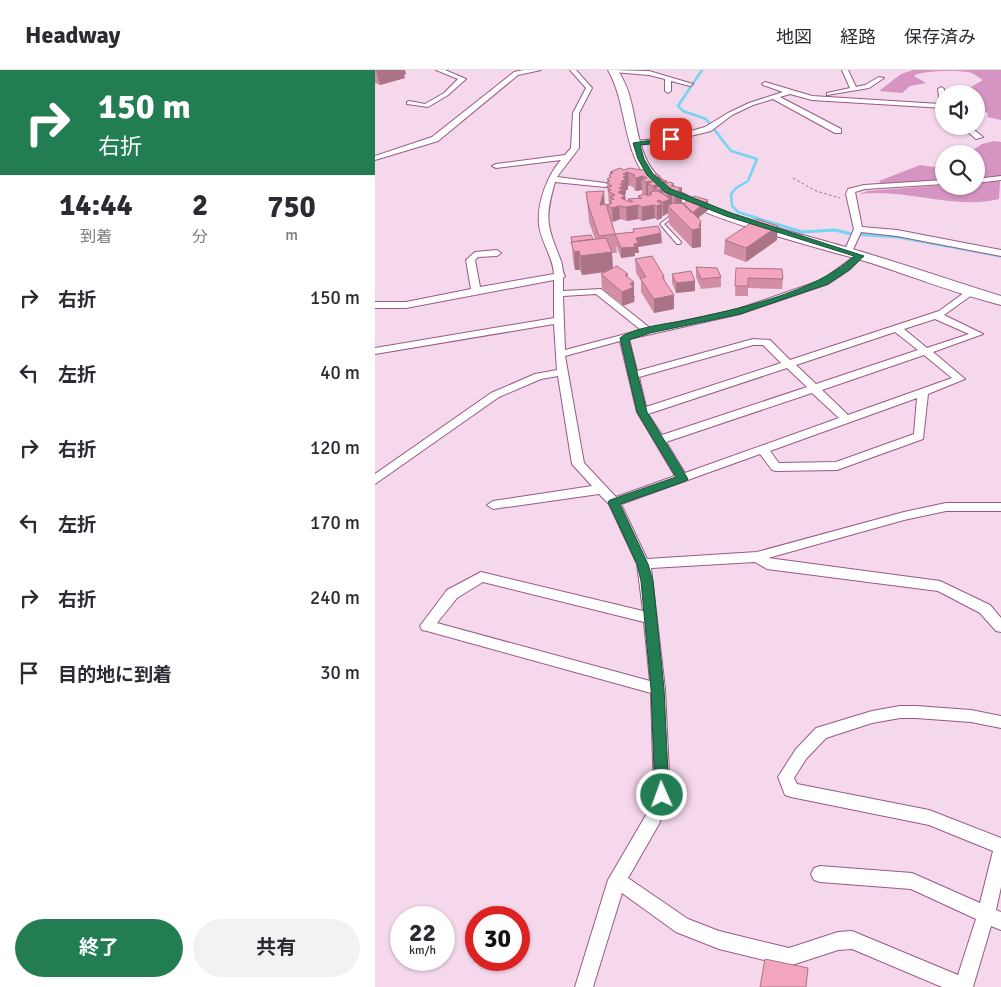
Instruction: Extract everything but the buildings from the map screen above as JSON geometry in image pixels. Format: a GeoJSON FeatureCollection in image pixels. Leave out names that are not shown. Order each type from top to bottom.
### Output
{"type":"FeatureCollection","features":[{"type":"Feature","properties":{"kind":"street"},"geometry":{"type":"LineString","coordinates":[[409,103],[427,106],[446,94],[463,79],[439,70]]}},
{"type":"Feature","properties":{"kind":"street"},"geometry":{"type":"LineString","coordinates":[[375,158],[435,139],[516,73],[538,70]]}},
{"type":"Feature","properties":{"kind":"street"},"geometry":{"type":"LineString","coordinates":[[573,70],[589,88],[576,113],[575,148],[555,173],[545,203],[543,226],[558,265],[560,276],[558,320],[560,354],[578,464],[614,502],[643,564],[647,581],[658,689],[662,795],[653,819],[617,880],[583,987]]}},
{"type":"Feature","properties":{"kind":"street"},"geometry":{"type":"LineString","coordinates":[[613,70],[649,74],[689,84]]}},
{"type":"Feature","properties":{"kind":"street"},"geometry":{"type":"LineString","coordinates":[[613,70],[618,77],[628,108],[641,159],[650,175],[687,205],[854,254],[1001,301]]}},
{"type":"Feature","properties":{"kind":"street"},"geometry":{"type":"LineString","coordinates":[[845,70],[854,89]]}},
{"type":"Feature","properties":{"kind":"street"},"geometry":{"type":"LineString","coordinates":[[668,78],[669,91]]}},
{"type":"Feature","properties":{"kind":"street"},"geometry":{"type":"LineString","coordinates":[[812,98],[867,87],[881,78]]}},
{"type":"Feature","properties":{"kind":"street"},"geometry":{"type":"LineString","coordinates":[[765,84],[812,98],[935,105]]}},
{"type":"Feature","properties":{"kind":"street"},"geometry":{"type":"LineString","coordinates":[[637,143],[671,139],[708,129],[730,114],[751,104],[790,92]]}},
{"type":"Feature","properties":{"kind":"street"},"geometry":{"type":"LineString","coordinates":[[775,97],[838,131]]}},
{"type":"Feature","properties":{"kind":"street"},"geometry":{"type":"LineString","coordinates":[[496,166],[547,158],[567,158]]}},
{"type":"Feature","properties":{"kind":"street"},"geometry":{"type":"LineString","coordinates":[[985,179],[1001,178]]}},
{"type":"Feature","properties":{"kind":"street"},"geometry":{"type":"LineString","coordinates":[[553,179],[605,185]]}},
{"type":"Feature","properties":{"kind":"street"},"geometry":{"type":"LineString","coordinates":[[560,354],[648,331],[737,312],[825,282],[846,268],[854,254],[858,229],[850,194],[855,189],[935,183]]}},
{"type":"Feature","properties":{"kind":"street"},"geometry":{"type":"LineString","coordinates":[[858,229],[897,234],[1001,253]]}},
{"type":"Feature","properties":{"kind":"street"},"geometry":{"type":"LineString","coordinates":[[476,291],[470,260],[475,255],[497,253]]}},
{"type":"Feature","properties":{"kind":"street"},"geometry":{"type":"LineString","coordinates":[[375,305],[406,305],[560,276]]}},
{"type":"Feature","properties":{"kind":"street"},"geometry":{"type":"LineString","coordinates":[[559,294],[598,291],[648,331]]}},
{"type":"Feature","properties":{"kind":"street"},"geometry":{"type":"LineString","coordinates":[[642,412],[942,313],[971,292]]}},
{"type":"Feature","properties":{"kind":"street"},"geometry":{"type":"LineString","coordinates":[[659,440],[978,334],[935,315]]}},
{"type":"Feature","properties":{"kind":"street"},"geometry":{"type":"LineString","coordinates":[[375,351],[558,320]]}},
{"type":"Feature","properties":{"kind":"street"},"geometry":{"type":"LineString","coordinates":[[614,502],[683,479],[845,418],[960,379],[898,329]]}},
{"type":"Feature","properties":{"kind":"street"},"geometry":{"type":"LineString","coordinates":[[624,338],[642,412],[683,479]]}},
{"type":"Feature","properties":{"kind":"street"},"geometry":{"type":"LineString","coordinates":[[633,375],[753,342],[766,342],[845,418]]}},
{"type":"Feature","properties":{"kind":"street"},"geometry":{"type":"LineString","coordinates":[[375,480],[495,395],[539,376],[562,372]]}},
{"type":"Feature","properties":{"kind":"street"},"geometry":{"type":"LineString","coordinates":[[762,449],[776,467],[837,466],[919,436],[923,392]]}},
{"type":"Feature","properties":{"kind":"street"},"geometry":{"type":"LineString","coordinates":[[493,505],[602,489]]}},
{"type":"Feature","properties":{"kind":"street"},"geometry":{"type":"LineString","coordinates":[[643,564],[733,560],[757,557],[904,516],[946,507],[1001,507]]}},
{"type":"Feature","properties":{"kind":"street"},"geometry":{"type":"LineString","coordinates":[[757,557],[767,564],[939,586],[985,609],[1001,627]]}},
{"type":"Feature","properties":{"kind":"street"},"geometry":{"type":"LineString","coordinates":[[651,618],[481,577],[452,594],[427,626],[658,689]]}},
{"type":"Feature","properties":{"kind":"street"},"geometry":{"type":"LineString","coordinates":[[1001,722],[971,716],[916,712],[900,712],[872,717],[821,733],[801,754],[786,777],[791,790],[929,818],[1001,846]]}},
{"type":"Feature","properties":{"kind":"street"},"geometry":{"type":"LineString","coordinates":[[617,880],[681,926],[719,940],[789,957],[838,941],[852,940],[964,987],[994,917],[1001,852]]}},
{"type":"Feature","properties":{"kind":"street"},"geometry":{"type":"LineString","coordinates":[[820,874],[912,881],[994,917]]}},
{"type":"Feature","properties":{"kind":"lane"},"geometry":{"type":"LineString","coordinates":[[679,243],[662,224],[687,205]]}},
{"type":"Feature","properties":{"kind":"path"},"geometry":{"type":"LineString","coordinates":[[793,178],[816,190],[851,200]]}},
{"type":"Feature","properties":{"kind":"shaded area"},"geometry":{"type":"Polygon","coordinates":[[[913,70],[1001,70],[1001,120],[987,117],[988,114],[985,112],[985,85],[974,85],[983,80],[972,73],[951,71],[918,74],[914,76],[926,83],[910,86],[902,93],[879,91],[901,74],[913,70]]]}},
{"type":"Feature","properties":{"kind":"shaded area"},"geometry":{"type":"Polygon","coordinates":[[[994,141],[1001,142],[1001,176],[985,177],[985,145],[980,145],[994,141]]]}},
{"type":"Feature","properties":{"kind":"shaded area"},"geometry":{"type":"Polygon","coordinates":[[[920,165],[934,167],[935,181],[882,184],[879,181],[920,165]]]}},
{"type":"Feature","properties":{"kind":"shaded area"},"geometry":{"type":"Polygon","coordinates":[[[1000,181],[999,199],[982,202],[964,202],[895,194],[860,194],[867,191],[935,186],[935,195],[985,195],[985,183],[1000,181]]]}},
{"type":"Feature","properties":{"kind":"waterway"},"geometry":{"type":"LineString","coordinates":[[702,70],[678,106],[683,111],[706,119],[731,151],[757,159],[748,181],[736,188],[731,194],[732,206],[738,212],[757,218]]}},
{"type":"Feature","properties":{"kind":"waterway"},"geometry":{"type":"LineString","coordinates":[[753,217],[802,232],[835,230],[851,234],[898,237],[1001,256]]}},
{"type":"Feature","properties":{"kind":"route"},"geometry":{"type":"LineString","coordinates":[[662,795],[658,689],[647,581],[643,564],[614,502],[683,479],[642,412],[624,338],[737,312],[825,282],[846,268],[859,256],[693,202],[668,191],[650,175],[641,159],[637,143],[671,139]]}}]}
